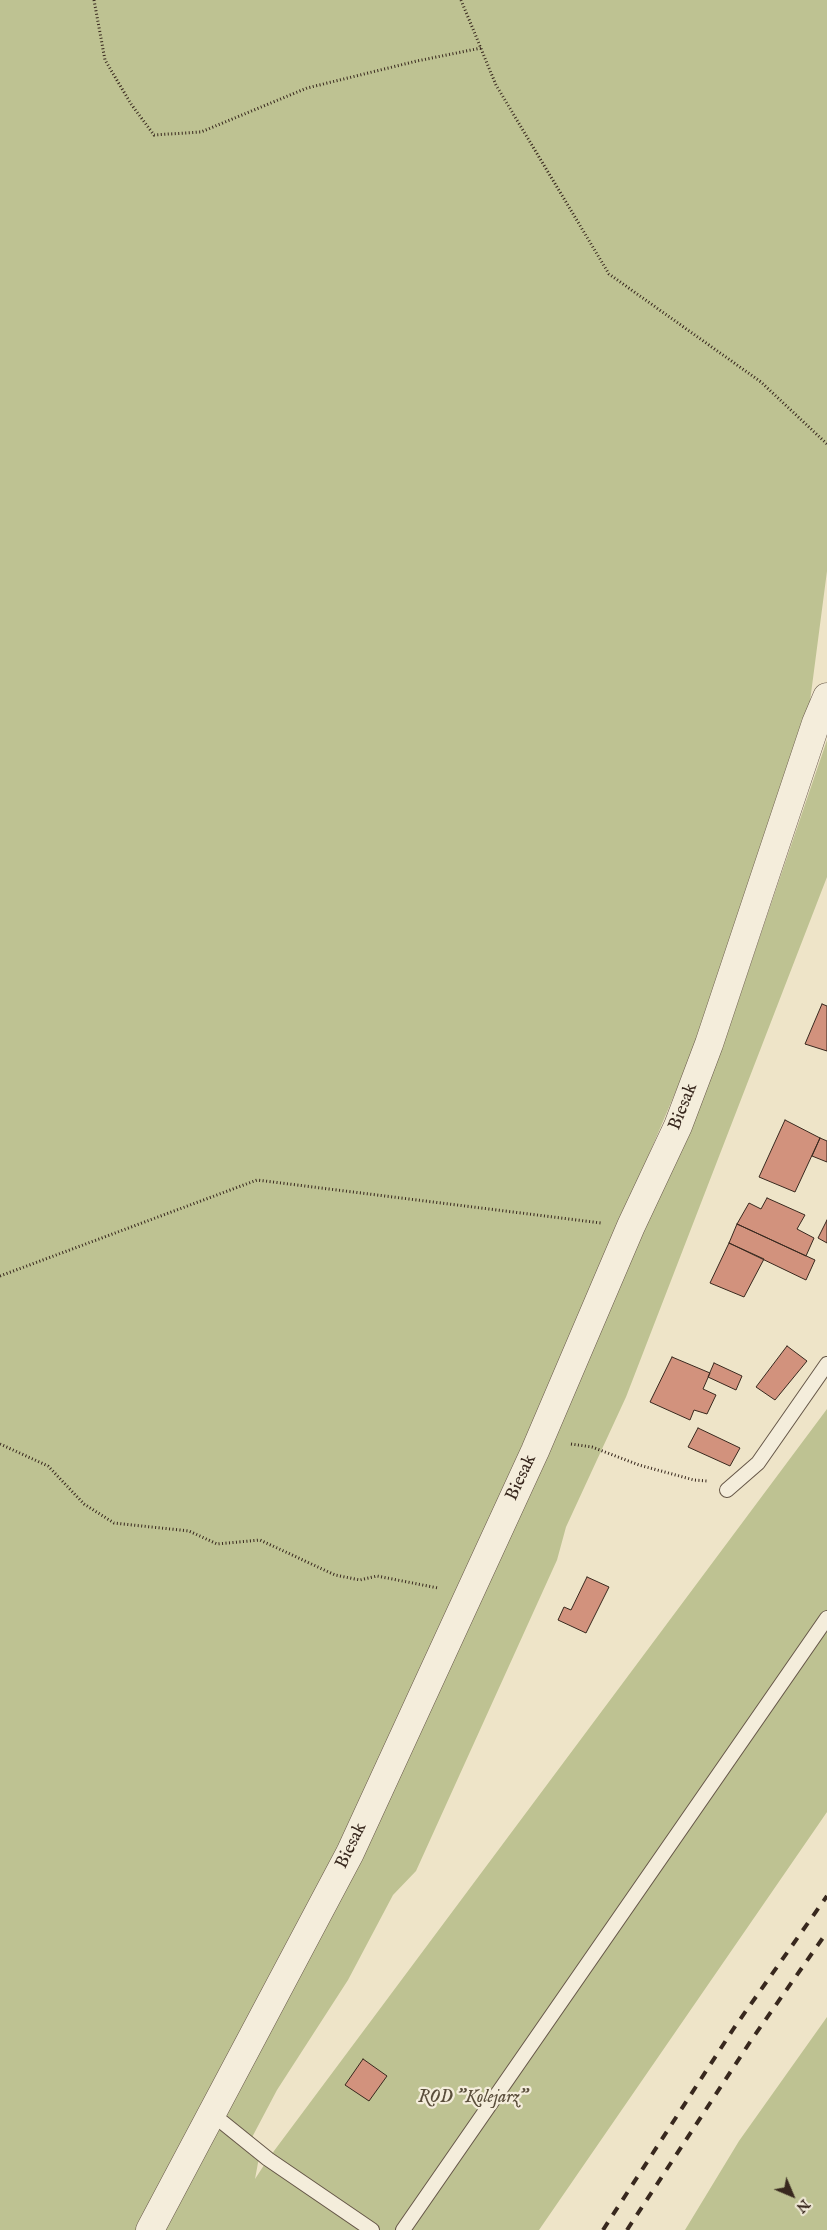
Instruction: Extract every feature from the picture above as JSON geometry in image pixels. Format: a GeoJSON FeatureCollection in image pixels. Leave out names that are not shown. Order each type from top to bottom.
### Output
{"type":"FeatureCollection","features":[{"type":"Feature","properties":{"kind":"street","name":"Biesak"},"geometry":{"type":"LineString","coordinates":[[150,2230],[350,1852],[535,1451],[631,1226],[678,1126],[709,1044],[816,723],[827,697]]}},
{"type":"Feature","properties":{"kind":"lane"},"geometry":{"type":"LineString","coordinates":[[732,1486],[758,1462],[827,1364]]}},
{"type":"Feature","properties":{"kind":"lane"},"geometry":{"type":"LineString","coordinates":[[403,2230],[827,1618]]}},
{"type":"Feature","properties":{"kind":"lane"},"geometry":{"type":"LineString","coordinates":[[211,2113],[268,2159],[372,2230]]}},
{"type":"Feature","properties":{"kind":"path"},"geometry":{"type":"LineString","coordinates":[[94,0],[105,60],[131,104],[154,135],[201,132],[307,88],[417,61],[481,48]]}},
{"type":"Feature","properties":{"kind":"path"},"geometry":{"type":"LineString","coordinates":[[461,0],[496,85],[609,274],[762,382],[827,444]]}},
{"type":"Feature","properties":{"kind":"path"},"geometry":{"type":"LineString","coordinates":[[0,1276],[256,1180],[631,1226]]}},
{"type":"Feature","properties":{"kind":"path"},"geometry":{"type":"LineString","coordinates":[[535,1451],[564,1443],[592,1447],[639,1464],[694,1480],[732,1486]]}},
{"type":"Feature","properties":{"kind":"path"},"geometry":{"type":"LineString","coordinates":[[0,1444],[48,1466],[84,1504],[114,1523],[189,1530],[217,1544],[260,1540],[335,1575],[360,1580],[378,1576],[438,1588],[443,1580],[455,1576],[475,1581]]}},
{"type":"Feature","properties":{"kind":"green space","name":"ROD \"Kolejarz\""},"geometry":{"type":"Polygon","coordinates":[[[0,0],[827,0],[827,571],[809,709],[695,1046],[484,1533],[197,2158],[721,1051],[827,740],[827,877],[626,1397],[566,1527],[557,1560],[416,1871],[393,1895],[348,1980],[277,2090],[249,2143],[260,2152],[255,2179],[827,1409],[827,1812],[539,2230],[0,2230],[0,0]]]}},
{"type":"Feature","properties":{"kind":"green space"},"geometry":{"type":"Polygon","coordinates":[[[827,2017],[827,2230],[685,2230],[739,2141],[827,2017]]]}},
{"type":"Feature","properties":{"kind":"building"},"geometry":{"type":"Polygon","coordinates":[[[822,1004],[827,1006],[827,1051],[805,1044],[822,1004]]]}},
{"type":"Feature","properties":{"kind":"building"},"geometry":{"type":"Polygon","coordinates":[[[785,1120],[820,1138],[795,1192],[759,1177],[785,1120]]]}},
{"type":"Feature","properties":{"kind":"building"},"geometry":{"type":"Polygon","coordinates":[[[820,1138],[827,1141],[827,1162],[812,1156],[820,1138]]]}},
{"type":"Feature","properties":{"kind":"building"},"geometry":{"type":"Polygon","coordinates":[[[767,1198],[805,1215],[797,1229],[814,1238],[806,1256],[737,1224],[749,1203],[761,1209],[767,1198]]]}},
{"type":"Feature","properties":{"kind":"building"},"geometry":{"type":"Polygon","coordinates":[[[827,1220],[827,1243],[818,1238],[827,1220]]]}},
{"type":"Feature","properties":{"kind":"building"},"geometry":{"type":"Polygon","coordinates":[[[737,1224],[815,1260],[806,1280],[729,1243],[737,1224]]]}},
{"type":"Feature","properties":{"kind":"building"},"geometry":{"type":"Polygon","coordinates":[[[729,1243],[764,1259],[744,1297],[710,1283],[729,1243]]]}},
{"type":"Feature","properties":{"kind":"building"},"geometry":{"type":"Polygon","coordinates":[[[787,1346],[807,1361],[775,1400],[756,1387],[787,1346]]]}},
{"type":"Feature","properties":{"kind":"building"},"geometry":{"type":"Polygon","coordinates":[[[672,1357],[710,1373],[703,1389],[716,1395],[707,1414],[694,1410],[690,1420],[650,1402],[672,1357]]]}},
{"type":"Feature","properties":{"kind":"building"},"geometry":{"type":"Polygon","coordinates":[[[714,1363],[742,1376],[736,1390],[708,1377],[714,1363]]]}},
{"type":"Feature","properties":{"kind":"building"},"geometry":{"type":"Polygon","coordinates":[[[698,1428],[740,1448],[730,1466],[688,1447],[698,1428]]]}},
{"type":"Feature","properties":{"kind":"building"},"geometry":{"type":"Polygon","coordinates":[[[587,1577],[609,1587],[586,1633],[558,1620],[564,1607],[571,1610],[587,1577]]]}},
{"type":"Feature","properties":{"kind":"building"},"geometry":{"type":"Polygon","coordinates":[[[363,2059],[387,2076],[369,2101],[345,2085],[363,2059]]]}},
{"type":"Feature","properties":{"kind":"railway"},"geometry":{"type":"LineString","coordinates":[[603,2230],[734,2028],[827,1896]]}},
{"type":"Feature","properties":{"kind":"railway"},"geometry":{"type":"LineString","coordinates":[[627,2230],[752,2039],[827,1932]]}}]}
